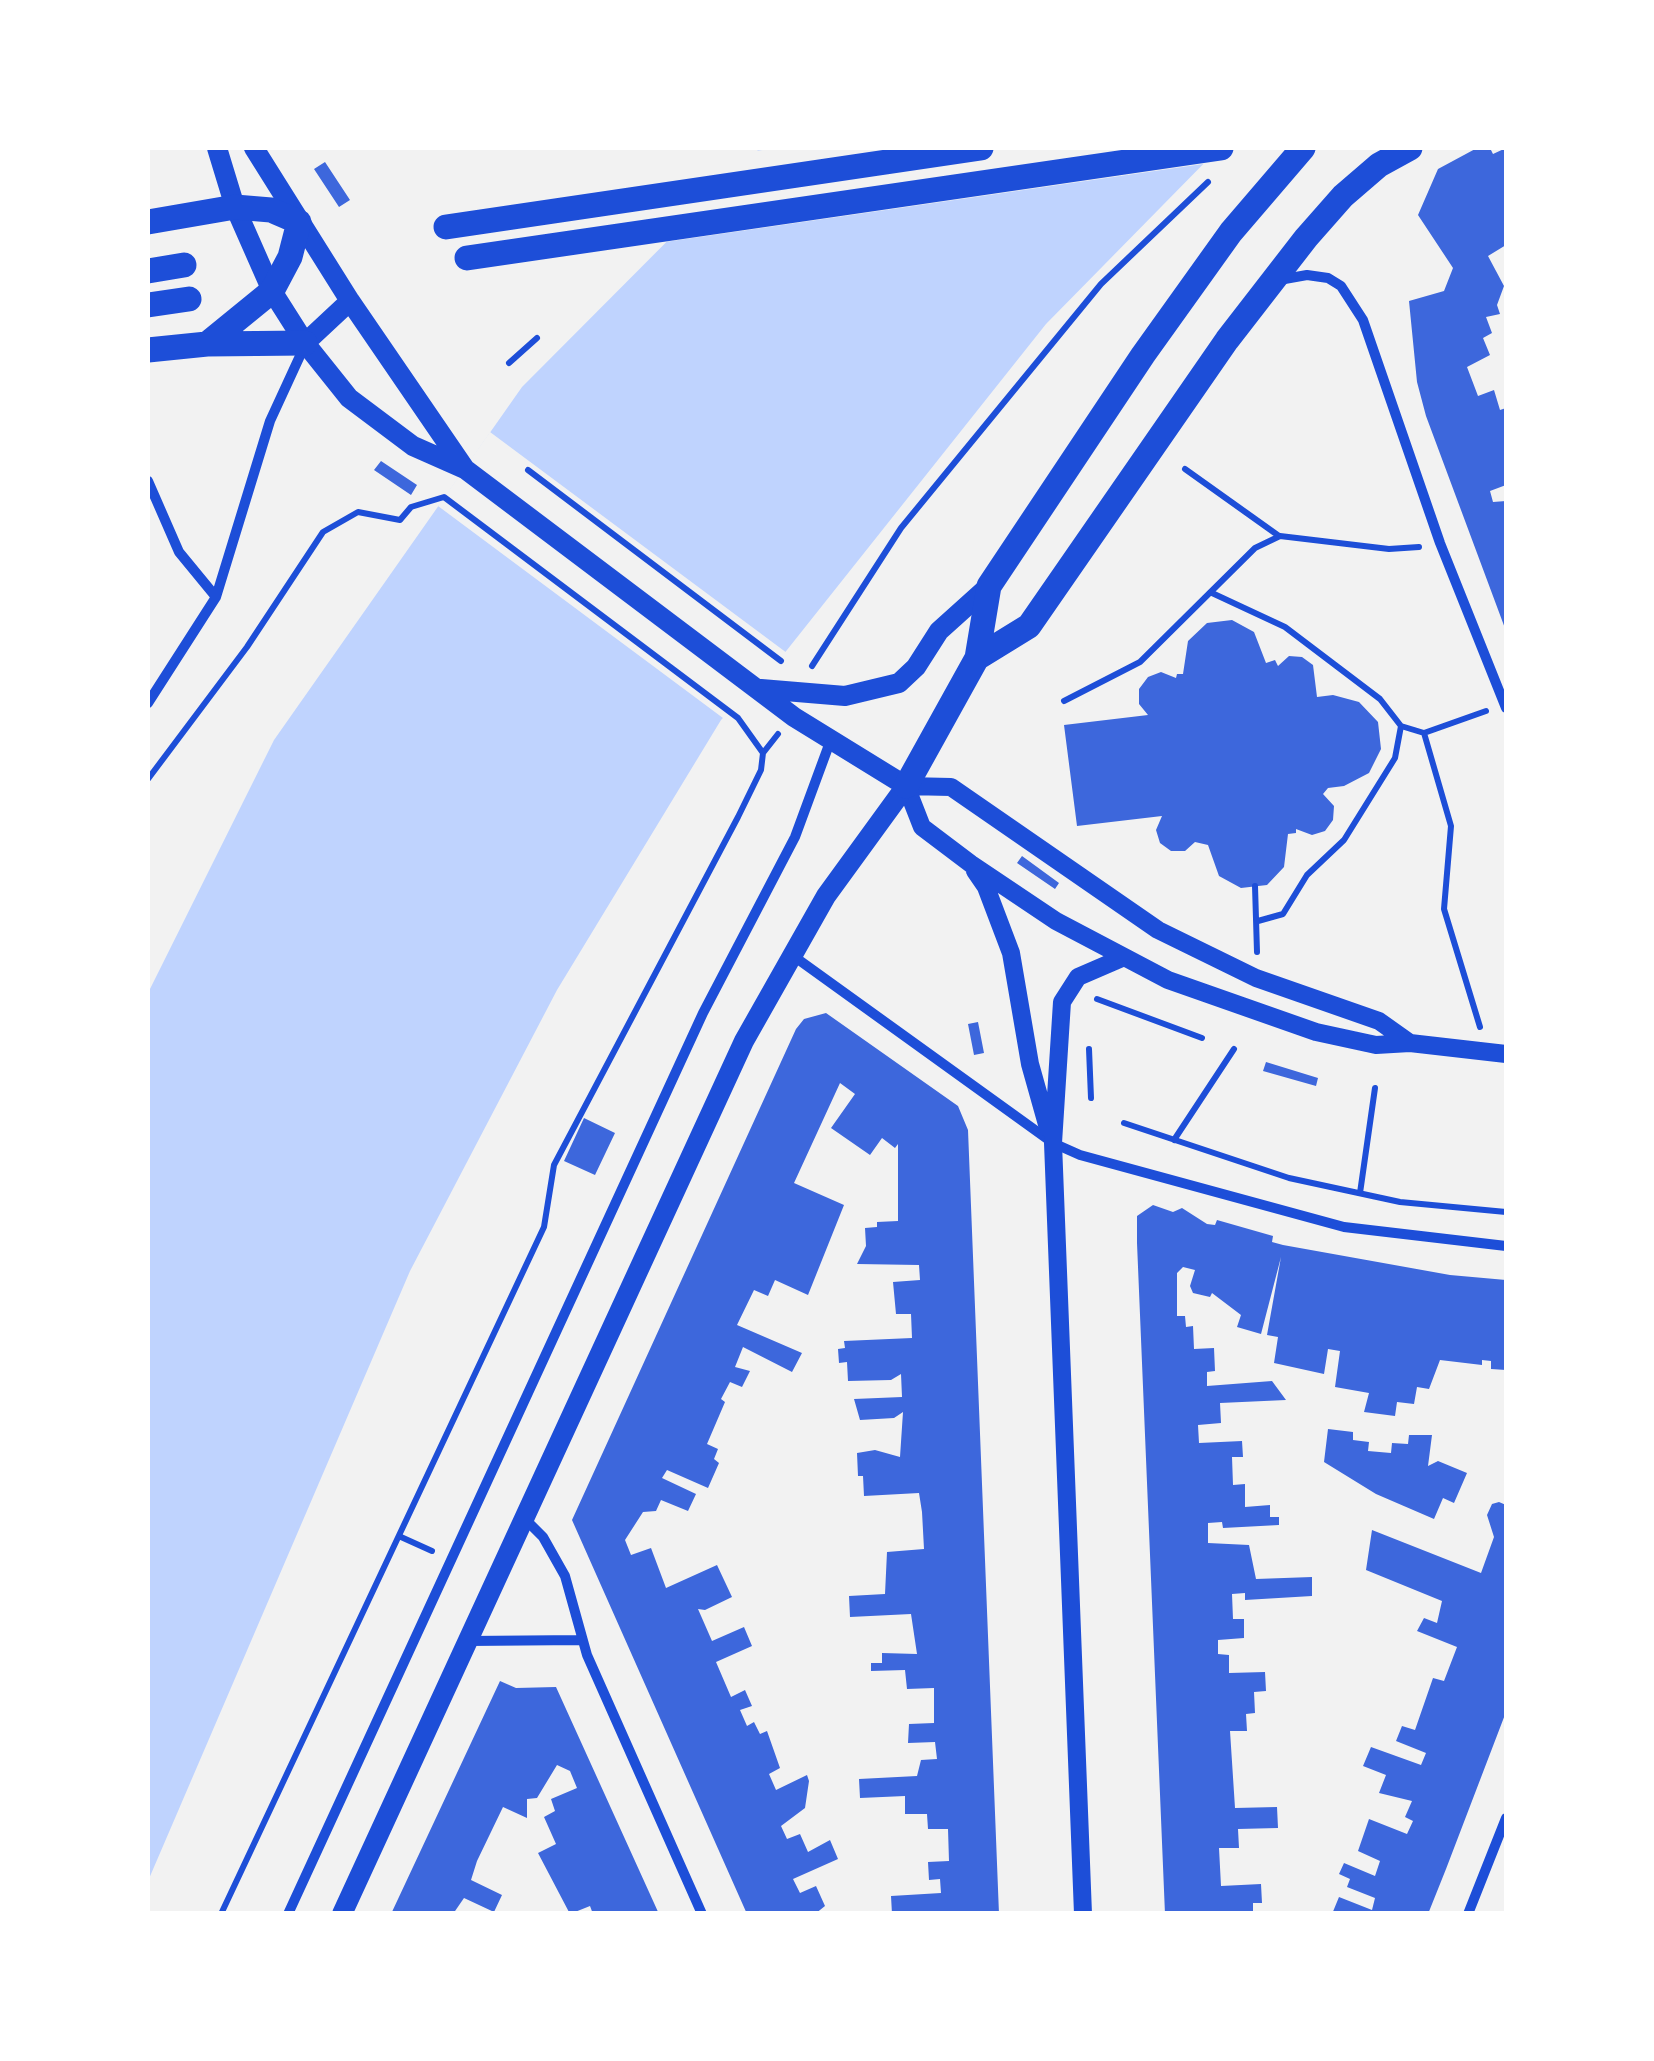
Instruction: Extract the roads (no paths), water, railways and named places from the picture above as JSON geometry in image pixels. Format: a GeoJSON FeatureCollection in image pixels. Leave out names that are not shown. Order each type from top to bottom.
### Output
{"type":"FeatureCollection","features":[{"type":"Feature","properties":{"kind":"main road"},"geometry":{"type":"LineString","coordinates":[[218,148],[235,207],[272,291],[305,344],[350,398],[414,446],[465,469],[830,742],[906,786]]}},
{"type":"Feature","properties":{"kind":"main road"},"geometry":{"type":"LineString","coordinates":[[254,148],[350,301],[465,469]]}},
{"type":"Feature","properties":{"kind":"main road"},"geometry":{"type":"LineString","coordinates":[[446,227],[982,148]]}},
{"type":"Feature","properties":{"kind":"main road"},"geometry":{"type":"LineString","coordinates":[[467,258],[1221,148]]}},
{"type":"Feature","properties":{"kind":"main road"},"geometry":{"type":"LineString","coordinates":[[759,689],[845,696],[899,684],[916,668],[939,632],[989,586],[1143,355],[1232,232],[1302,148]]}},
{"type":"Feature","properties":{"kind":"main road"},"geometry":{"type":"LineString","coordinates":[[977,658],[1029,626],[1269,283],[1343,196],[1379,165],[1410,148]]}},
{"type":"Feature","properties":{"kind":"main road"},"geometry":{"type":"LineString","coordinates":[[148,222],[235,207],[271,210],[299,222]]}},
{"type":"Feature","properties":{"kind":"main road"},"geometry":{"type":"LineString","coordinates":[[207,344],[272,291],[290,257],[299,222]]}},
{"type":"Feature","properties":{"kind":"main road"},"geometry":{"type":"LineString","coordinates":[[148,271],[184,265]]}},
{"type":"Feature","properties":{"kind":"main road"},"geometry":{"type":"LineString","coordinates":[[148,304],[189,299]]}},
{"type":"Feature","properties":{"kind":"main road"},"geometry":{"type":"LineString","coordinates":[[148,350],[207,344],[305,344],[350,301]]}},
{"type":"Feature","properties":{"kind":"main road"},"geometry":{"type":"LineString","coordinates":[[342,1914],[688,1158],[792,954],[826,896],[906,786],[977,658],[989,586]]}},
{"type":"Feature","properties":{"kind":"street"},"geometry":{"type":"LineString","coordinates":[[1269,283],[1318,276],[1341,286],[1362,320],[1440,543],[1506,706]]}},
{"type":"Feature","properties":{"kind":"street"},"geometry":{"type":"LineString","coordinates":[[148,703],[216,597],[270,421],[305,344]]}},
{"type":"Feature","properties":{"kind":"street"},"geometry":{"type":"LineString","coordinates":[[148,482],[178,552],[216,597]]}},
{"type":"Feature","properties":{"kind":"street"},"geometry":{"type":"LineString","coordinates":[[288,1914],[703,1012],[795,837],[830,742]]}},
{"type":"Feature","properties":{"kind":"street"},"geometry":{"type":"LineString","coordinates":[[1410,1043],[1379,1021],[1256,978],[1158,930],[952,787],[906,786],[922,827],[971,864],[1122,958],[1214,998],[1316,1032],[1376,1046],[1410,1043],[1506,1054]]}},
{"type":"Feature","properties":{"kind":"street"},"geometry":{"type":"LineString","coordinates":[[971,864],[986,887],[1011,953],[1030,1064],[1053,1142]]}},
{"type":"Feature","properties":{"kind":"street"},"geometry":{"type":"LineString","coordinates":[[792,954],[1053,1142],[1111,1167],[1344,1228],[1506,1246]]}},
{"type":"Feature","properties":{"kind":"street"},"geometry":{"type":"LineString","coordinates":[[1083,1914],[1053,1142],[1062,1002],[1078,977],[1122,958]]}},
{"type":"Feature","properties":{"kind":"street"},"geometry":{"type":"LineString","coordinates":[[524,1518],[543,1536],[565,1576],[582,1640],[702,1914]]}},
{"type":"Feature","properties":{"kind":"street"},"geometry":{"type":"LineString","coordinates":[[468,1641],[582,1640]]}},
{"type":"Feature","properties":{"kind":"street"},"geometry":{"type":"LineString","coordinates":[[1468,1914],[1506,1818]]}},
{"type":"Feature","properties":{"kind":"water"},"geometry":{"type":"Polygon","coordinates":[[[760,148],[1219,148],[1046,324],[783,655],[721,720],[557,990],[410,1271],[148,1881],[148,993],[274,740],[522,387],[760,148]]]}}]}
